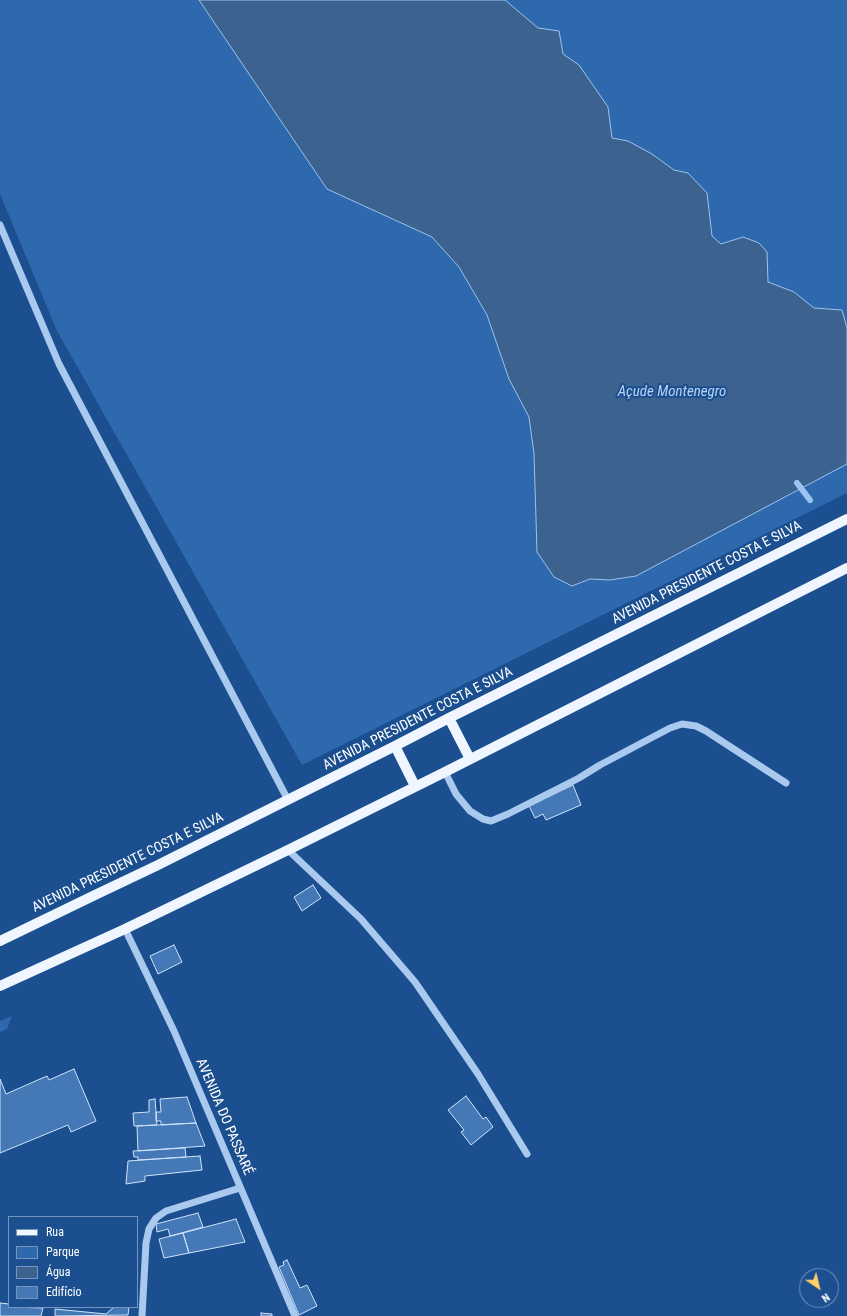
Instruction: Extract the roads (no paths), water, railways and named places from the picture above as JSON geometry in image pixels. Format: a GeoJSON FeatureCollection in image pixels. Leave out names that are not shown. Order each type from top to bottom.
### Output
{"type":"FeatureCollection","features":[{"type":"Feature","properties":{"kind":"main road","name":"AVENIDA PRESIDENTE COSTA E SILVA"},"geometry":{"type":"LineString","coordinates":[[0,941],[156,866],[847,519]]}},
{"type":"Feature","properties":{"kind":"main road"},"geometry":{"type":"LineString","coordinates":[[0,986],[124,929],[288,850],[847,568]]}},
{"type":"Feature","properties":{"kind":"main road"},"geometry":{"type":"LineString","coordinates":[[449,718],[470,759]]}},
{"type":"Feature","properties":{"kind":"main road"},"geometry":{"type":"LineString","coordinates":[[395,746],[415,786]]}},
{"type":"Feature","properties":{"kind":"street"},"geometry":{"type":"LineString","coordinates":[[0,225],[59,364],[288,800]]}},
{"type":"Feature","properties":{"kind":"street"},"geometry":{"type":"LineString","coordinates":[[445,772],[456,794],[470,811],[483,819],[491,821],[504,816],[579,778],[600,765],[670,728],[682,724],[696,726],[706,731],[786,782]]}},
{"type":"Feature","properties":{"kind":"street"},"geometry":{"type":"LineString","coordinates":[[288,850],[361,919],[416,982],[478,1074],[527,1154]]}},
{"type":"Feature","properties":{"kind":"street","name":"AVENIDA DO PASSARÉ"},"geometry":{"type":"LineString","coordinates":[[124,929],[174,1031],[295,1316]]}},
{"type":"Feature","properties":{"kind":"street"},"geometry":{"type":"LineString","coordinates":[[142,1316],[146,1243],[149,1229],[156,1218],[166,1211],[240,1188]]}},
{"type":"Feature","properties":{"kind":"water","name":"Açude Montenegro"},"geometry":{"type":"Polygon","coordinates":[[[199,0],[505,0],[538,28],[559,31],[563,54],[579,65],[608,107],[612,138],[628,141],[652,154],[674,170],[688,173],[707,193],[712,236],[721,244],[743,237],[759,243],[767,252],[768,282],[794,292],[814,308],[842,310],[847,328],[847,464],[636,576],[610,580],[590,579],[572,586],[554,577],[537,552],[534,454],[529,417],[509,379],[487,315],[459,267],[432,237],[327,189],[199,0]]]}},
{"type":"Feature","properties":{"kind":"waterway"},"geometry":{"type":"LineString","coordinates":[[797,483],[810,500]]}}]}
